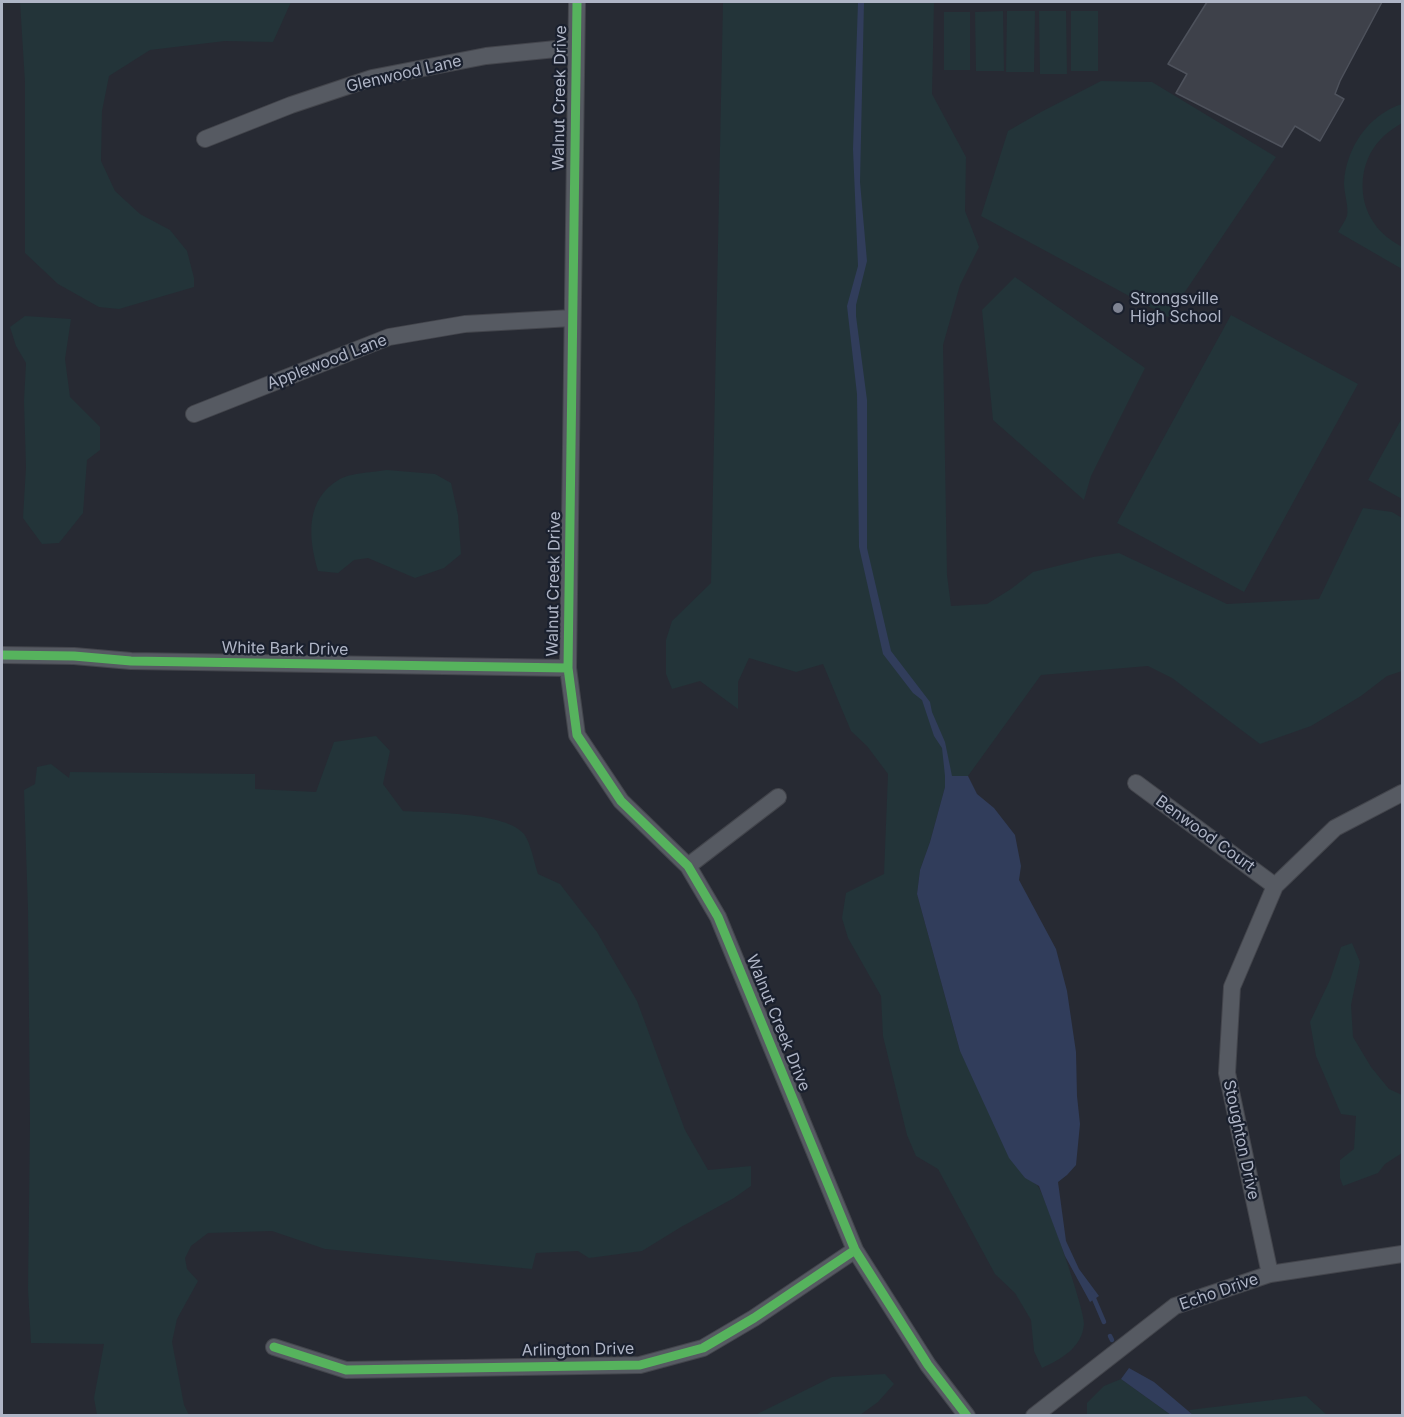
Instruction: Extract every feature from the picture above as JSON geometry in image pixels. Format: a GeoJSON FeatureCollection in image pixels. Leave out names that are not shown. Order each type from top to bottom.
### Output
{"type":"FeatureCollection","features":[{"type":"Feature","properties":{"kind":"street","name":"Walnut Creek Drive"},"geometry":{"type":"LineString","coordinates":[[577,2],[568,668],[577,735],[621,801],[688,866],[718,917],[855,1250],[928,1365],[967,1416]]}},
{"type":"Feature","properties":{"kind":"street","name":"Glenwood Lane"},"geometry":{"type":"LineString","coordinates":[[204,139],[291,105],[372,78],[486,56],[576,47]]}},
{"type":"Feature","properties":{"kind":"street","name":"Applewood Lane"},"geometry":{"type":"LineString","coordinates":[[195,414],[389,337],[465,324],[572,318]]}},
{"type":"Feature","properties":{"kind":"street","name":"White Bark Drive"},"geometry":{"type":"LineString","coordinates":[[2,655],[74,656],[130,662],[568,668]]}},
{"type":"Feature","properties":{"kind":"street","name":"Benwood Court"},"geometry":{"type":"LineString","coordinates":[[1136,783],[1275,885]]}},
{"type":"Feature","properties":{"kind":"street","name":"Stoughton Drive"},"geometry":{"type":"LineString","coordinates":[[1270,1274],[1227,1074],[1232,987],[1275,885],[1335,828],[1402,793]]}},
{"type":"Feature","properties":{"kind":"street"},"geometry":{"type":"LineString","coordinates":[[688,866],[778,797]]}},
{"type":"Feature","properties":{"kind":"street","name":"Arlington Drive"},"geometry":{"type":"LineString","coordinates":[[274,1347],[346,1370],[640,1365],[703,1348],[754,1318],[855,1250]]}},
{"type":"Feature","properties":{"kind":"street","name":"Echo Drive"},"geometry":{"type":"LineString","coordinates":[[1034,1416],[1175,1306],[1270,1274],[1402,1254]]}},
{"type":"Feature","properties":{"kind":"shaded area"},"geometry":{"type":"Polygon","coordinates":[[[20,2],[291,2],[273,42],[225,41],[150,50],[109,76],[102,111],[101,161],[115,191],[140,214],[170,230],[187,251],[194,287],[119,309],[99,307],[58,284],[25,253],[25,82],[20,2]]]}},
{"type":"Feature","properties":{"kind":"shaded area"},"geometry":{"type":"Polygon","coordinates":[[[723,2],[934,2],[932,94],[966,157],[965,211],[979,247],[960,285],[943,345],[947,575],[951,606],[987,604],[1033,572],[1119,553],[1227,604],[1319,599],[1363,508],[1392,512],[1402,518],[1402,671],[1387,676],[1361,696],[1311,726],[1260,744],[1172,678],[1148,666],[1041,675],[968,776],[945,776],[945,787],[920,870],[917,894],[960,1051],[1025,1178],[1036,1184],[1041,1192],[1064,1253],[1083,1315],[1082,1332],[1075,1346],[1056,1361],[1042,1368],[1034,1351],[1031,1320],[1015,1293],[995,1274],[938,1169],[916,1156],[907,1135],[883,1036],[881,996],[848,938],[842,918],[846,893],[884,874],[888,774],[867,746],[851,731],[823,664],[796,672],[749,658],[738,682],[738,709],[700,681],[672,689],[666,674],[666,640],[672,621],[711,583],[723,2]]]}},
{"type":"Feature","properties":{"kind":"shaded area"},"geometry":{"type":"Polygon","coordinates":[[[1003,11],[1004,71],[976,71],[975,12],[1003,11]]]}},
{"type":"Feature","properties":{"kind":"shaded area"},"geometry":{"type":"Polygon","coordinates":[[[1007,11],[1035,11],[1034,72],[1006,72],[1007,11]]]}},
{"type":"Feature","properties":{"kind":"shaded area"},"geometry":{"type":"Polygon","coordinates":[[[1039,11],[1066,11],[1067,74],[1040,74],[1039,11]]]}},
{"type":"Feature","properties":{"kind":"shaded area"},"geometry":{"type":"Polygon","coordinates":[[[1071,11],[1098,11],[1098,71],[1071,71],[1071,11]]]}},
{"type":"Feature","properties":{"kind":"shaded area"},"geometry":{"type":"Polygon","coordinates":[[[944,12],[970,12],[970,70],[944,70],[944,12]]]}},
{"type":"Feature","properties":{"kind":"shaded area"},"geometry":{"type":"Polygon","coordinates":[[[1101,81],[1152,82],[1276,157],[1168,317],[981,216],[1008,131],[1101,81]]]}},
{"type":"Feature","properties":{"kind":"shaded area"},"geometry":{"type":"Polygon","coordinates":[[[1402,104],[1402,123],[1380,140],[1368,159],[1364,170],[1363,192],[1374,223],[1383,234],[1402,247],[1402,269],[1338,232],[1347,216],[1344,183],[1349,157],[1354,146],[1361,134],[1379,116],[1402,104]]]}},
{"type":"Feature","properties":{"kind":"shaded area"},"geometry":{"type":"Polygon","coordinates":[[[1015,277],[1145,368],[1091,476],[1084,500],[993,420],[982,310],[1015,277]]]}},
{"type":"Feature","properties":{"kind":"shaded area"},"geometry":{"type":"Polygon","coordinates":[[[1231,315],[1358,384],[1244,592],[1117,523],[1231,315]]]}},
{"type":"Feature","properties":{"kind":"shaded area"},"geometry":{"type":"Polygon","coordinates":[[[25,316],[71,319],[65,359],[70,397],[100,427],[100,450],[87,460],[83,513],[59,543],[42,544],[23,518],[26,467],[24,401],[26,363],[16,346],[10,327],[25,316]]]}},
{"type":"Feature","properties":{"kind":"shaded area"},"geometry":{"type":"Polygon","coordinates":[[[1402,418],[1402,499],[1368,480],[1402,418]]]}},
{"type":"Feature","properties":{"kind":"shaded area"},"geometry":{"type":"Polygon","coordinates":[[[387,470],[435,474],[451,483],[458,515],[461,554],[444,568],[415,578],[368,558],[354,560],[338,573],[318,571],[311,532],[315,508],[320,497],[340,479],[387,470]]]}},
{"type":"Feature","properties":{"kind":"shaded area"},"geometry":{"type":"Polygon","coordinates":[[[376,736],[390,751],[383,784],[403,811],[449,813],[501,821],[524,834],[538,874],[560,884],[597,932],[637,1001],[685,1130],[708,1170],[751,1166],[751,1186],[642,1251],[589,1258],[578,1251],[536,1253],[532,1269],[325,1249],[272,1231],[208,1233],[191,1246],[185,1258],[187,1269],[198,1281],[177,1319],[172,1342],[184,1405],[189,1415],[97,1415],[94,1398],[104,1344],[31,1343],[28,1289],[30,1124],[28,910],[24,790],[35,784],[37,767],[51,764],[69,778],[70,772],[255,774],[255,789],[316,792],[334,742],[376,736]]]}},
{"type":"Feature","properties":{"kind":"shaded area"},"geometry":{"type":"Polygon","coordinates":[[[1352,943],[1360,962],[1351,1005],[1353,1037],[1371,1067],[1389,1089],[1402,1095],[1402,1153],[1385,1164],[1378,1173],[1343,1186],[1340,1178],[1340,1160],[1354,1149],[1356,1116],[1341,1114],[1316,1056],[1310,1022],[1330,980],[1341,947],[1352,943]]]}},
{"type":"Feature","properties":{"kind":"shaded area"},"geometry":{"type":"Polygon","coordinates":[[[885,1374],[894,1384],[878,1402],[860,1415],[755,1415],[832,1377],[885,1374]]]}},
{"type":"Feature","properties":{"kind":"shaded area"},"geometry":{"type":"Polygon","coordinates":[[[1121,1379],[1171,1415],[1087,1416],[1087,1403],[1104,1386],[1121,1379]]]}},
{"type":"Feature","properties":{"kind":"shaded area"},"geometry":{"type":"Polygon","coordinates":[[[1306,1396],[1327,1415],[1193,1416],[1189,1410],[1306,1396]]]}},
{"type":"Feature","properties":{"kind":"water"},"geometry":{"type":"Polygon","coordinates":[[[858,2],[864,2],[860,182],[867,261],[856,305],[856,316],[867,400],[867,548],[891,651],[930,702],[945,742],[952,776],[968,776],[977,794],[994,808],[1015,835],[1021,866],[1019,880],[1056,949],[1067,991],[1076,1052],[1080,1124],[1076,1165],[1058,1182],[1066,1241],[1079,1269],[1099,1296],[1090,1302],[1065,1256],[1039,1186],[1025,1178],[1009,1158],[960,1051],[917,894],[920,870],[945,787],[945,776],[942,748],[934,736],[922,700],[913,693],[883,654],[859,547],[857,394],[847,306],[858,266],[853,149],[858,2]]]}},
{"type":"Feature","properties":{"kind":"water"},"geometry":{"type":"Polygon","coordinates":[[[1129,1368],[1154,1382],[1193,1415],[1171,1415],[1121,1379],[1129,1368]]]}},
{"type":"Feature","properties":{"kind":"building"},"geometry":{"type":"Polygon","coordinates":[[[1207,2],[1382,2],[1340,81],[1335,94],[1344,99],[1320,141],[1295,126],[1282,147],[1176,93],[1187,74],[1168,64],[1207,2]]]}},
{"type":"Feature","properties":{"kind":"waterway"},"geometry":{"type":"LineString","coordinates":[[1092,1294],[1104,1322]]}},
{"type":"Feature","properties":{"kind":"waterway"},"geometry":{"type":"LineString","coordinates":[[1110,1336],[1112,1340]]}},
{"type":"Feature","properties":{"kind":"cycle path"},"geometry":{"type":"LineString","coordinates":[[577,2],[568,668],[577,735],[621,801],[688,866],[718,917],[855,1250],[928,1365],[967,1416]]}},
{"type":"Feature","properties":{"kind":"cycle path"},"geometry":{"type":"LineString","coordinates":[[2,655],[74,656],[131,661],[568,668]]}},
{"type":"Feature","properties":{"kind":"cycle path"},"geometry":{"type":"LineString","coordinates":[[274,1347],[346,1370],[640,1365],[703,1348],[754,1318],[855,1250]]}},
{"type":"Feature","properties":{"kind":"place","name":"Strongsville High School"},"geometry":{"type":"Point","coordinates":[1118,308]}}]}
